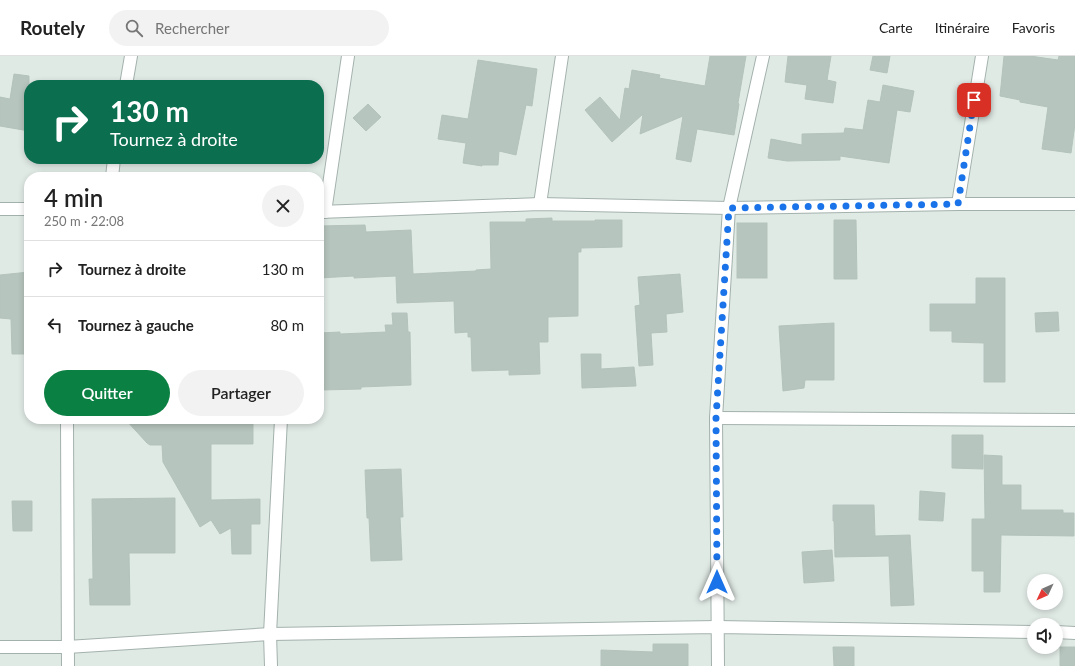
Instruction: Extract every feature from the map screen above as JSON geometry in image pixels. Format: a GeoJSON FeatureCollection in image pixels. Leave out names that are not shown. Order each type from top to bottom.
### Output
{"type":"FeatureCollection","features":[{"type":"Feature","properties":{"kind":"street"},"geometry":{"type":"LineString","coordinates":[[127,80],[131,56]]}},
{"type":"Feature","properties":{"kind":"street"},"geometry":{"type":"LineString","coordinates":[[324,200],[348,56]]}},
{"type":"Feature","properties":{"kind":"street"},"geometry":{"type":"LineString","coordinates":[[540,204],[562,56]]}},
{"type":"Feature","properties":{"kind":"street"},"geometry":{"type":"LineString","coordinates":[[718,666],[716,418],[729,208],[763,56]]}},
{"type":"Feature","properties":{"kind":"street"},"geometry":{"type":"LineString","coordinates":[[958,204],[982,56]]}},
{"type":"Feature","properties":{"kind":"street"},"geometry":{"type":"LineString","coordinates":[[324,212],[540,204],[729,208],[958,204],[1075,204]]}},
{"type":"Feature","properties":{"kind":"street"},"geometry":{"type":"LineString","coordinates":[[0,209],[24,209]]}},
{"type":"Feature","properties":{"kind":"street"},"geometry":{"type":"LineString","coordinates":[[716,418],[1075,420]]}},
{"type":"Feature","properties":{"kind":"street"},"geometry":{"type":"LineString","coordinates":[[67,424],[68,666]]}},
{"type":"Feature","properties":{"kind":"street"},"geometry":{"type":"LineString","coordinates":[[271,666],[270,634],[281,424]]}},
{"type":"Feature","properties":{"kind":"street"},"geometry":{"type":"LineString","coordinates":[[0,647],[67,647],[270,634],[717,627],[1027,632]]}},
{"type":"Feature","properties":{"kind":"street"},"geometry":{"type":"LineString","coordinates":[[1063,632],[1075,633]]}},
{"type":"Feature","properties":{"kind":"building"},"geometry":{"type":"Polygon","coordinates":[[[710,56],[746,56],[734,135],[697,129],[691,162],[676,159],[683,116],[640,134],[643,114],[612,142],[585,110],[600,97],[620,120],[625,88],[629,89],[632,70],[660,75],[659,78],[705,86],[710,56]]]}},
{"type":"Feature","properties":{"kind":"building"},"geometry":{"type":"Polygon","coordinates":[[[788,56],[831,56],[827,80],[836,82],[833,103],[805,99],[807,85],[785,82],[788,56]]]}},
{"type":"Feature","properties":{"kind":"building"},"geometry":{"type":"Polygon","coordinates":[[[873,56],[890,56],[887,73],[870,70],[873,56]]]}},
{"type":"Feature","properties":{"kind":"building"},"geometry":{"type":"Polygon","coordinates":[[[1004,56],[1030,56],[1058,60],[1059,56],[1075,56],[1075,124],[1071,153],[1042,149],[1048,107],[1020,102],[1020,100],[1000,96],[1004,56]]]}},
{"type":"Feature","properties":{"kind":"building"},"geometry":{"type":"Polygon","coordinates":[[[478,60],[537,69],[532,106],[526,105],[516,155],[499,151],[498,165],[482,166],[463,163],[466,143],[438,139],[442,115],[468,119],[478,60]]]}},
{"type":"Feature","properties":{"kind":"building"},"geometry":{"type":"Polygon","coordinates":[[[14,74],[29,76],[29,80],[24,80],[24,130],[0,126],[0,97],[10,99],[14,74]]]}},
{"type":"Feature","properties":{"kind":"building"},"geometry":{"type":"Polygon","coordinates":[[[883,85],[914,91],[910,112],[897,110],[889,163],[840,156],[840,160],[787,161],[768,158],[771,139],[802,145],[802,134],[844,133],[845,128],[863,130],[868,100],[880,102],[883,85]]]}},
{"type":"Feature","properties":{"kind":"building"},"geometry":{"type":"Polygon","coordinates":[[[368,104],[381,117],[366,131],[353,118],[368,104]]]}},
{"type":"Feature","properties":{"kind":"building"},"geometry":{"type":"Polygon","coordinates":[[[552,218],[552,221],[622,220],[622,247],[581,248],[581,252],[578,252],[578,316],[548,317],[548,342],[539,342],[540,374],[509,375],[509,370],[472,371],[471,337],[468,337],[468,332],[455,333],[454,301],[397,303],[396,276],[324,278],[324,226],[365,225],[366,232],[411,230],[413,274],[491,269],[490,222],[526,222],[526,219],[552,218]]]}},
{"type":"Feature","properties":{"kind":"building"},"geometry":{"type":"Polygon","coordinates":[[[834,220],[856,220],[857,279],[834,279],[834,220]]]}},
{"type":"Feature","properties":{"kind":"building"},"geometry":{"type":"Polygon","coordinates":[[[737,223],[767,223],[767,278],[737,278],[737,223]]]}},
{"type":"Feature","properties":{"kind":"building"},"geometry":{"type":"Polygon","coordinates":[[[24,273],[24,354],[12,354],[11,319],[0,318],[0,275],[24,273]]]}},
{"type":"Feature","properties":{"kind":"building"},"geometry":{"type":"Polygon","coordinates":[[[680,274],[683,312],[666,314],[667,332],[651,333],[653,365],[639,366],[635,306],[640,305],[638,277],[680,274]]]}},
{"type":"Feature","properties":{"kind":"building"},"geometry":{"type":"Polygon","coordinates":[[[976,278],[1005,278],[1005,382],[984,382],[984,343],[952,342],[952,331],[930,331],[930,304],[976,304],[976,278]]]}},
{"type":"Feature","properties":{"kind":"building"},"geometry":{"type":"Polygon","coordinates":[[[1058,312],[1059,331],[1036,332],[1035,313],[1058,312]]]}},
{"type":"Feature","properties":{"kind":"building"},"geometry":{"type":"Polygon","coordinates":[[[392,313],[407,313],[408,332],[410,332],[411,385],[324,390],[324,333],[340,332],[340,334],[386,332],[385,325],[393,325],[392,313]]]}},
{"type":"Feature","properties":{"kind":"building"},"geometry":{"type":"Polygon","coordinates":[[[834,323],[834,380],[805,380],[804,388],[783,391],[779,326],[834,323]]]}},
{"type":"Feature","properties":{"kind":"building"},"geometry":{"type":"Polygon","coordinates":[[[581,354],[601,354],[601,369],[634,367],[636,386],[582,388],[581,354]]]}},
{"type":"Feature","properties":{"kind":"building"},"geometry":{"type":"Polygon","coordinates":[[[130,424],[253,424],[253,444],[211,444],[211,500],[260,499],[260,524],[251,524],[251,554],[232,554],[231,528],[220,534],[211,520],[200,527],[163,462],[162,445],[150,445],[130,424]]]}},
{"type":"Feature","properties":{"kind":"building"},"geometry":{"type":"Polygon","coordinates":[[[952,435],[983,435],[983,469],[952,468],[952,435]]]}},
{"type":"Feature","properties":{"kind":"building"},"geometry":{"type":"Polygon","coordinates":[[[984,455],[1002,456],[1002,485],[1021,485],[1021,510],[1063,510],[1063,513],[1074,513],[1074,536],[1001,535],[1000,592],[984,592],[984,571],[972,571],[972,519],[985,519],[984,455]]]}},
{"type":"Feature","properties":{"kind":"building"},"geometry":{"type":"Polygon","coordinates":[[[401,469],[403,517],[400,517],[402,560],[371,561],[365,470],[401,469]]]}},
{"type":"Feature","properties":{"kind":"building"},"geometry":{"type":"Polygon","coordinates":[[[920,491],[945,493],[943,521],[919,520],[920,491]]]}},
{"type":"Feature","properties":{"kind":"building"},"geometry":{"type":"Polygon","coordinates":[[[175,498],[175,553],[129,553],[130,605],[90,605],[89,579],[93,579],[92,499],[175,498]]]}},
{"type":"Feature","properties":{"kind":"building"},"geometry":{"type":"Polygon","coordinates":[[[12,501],[32,501],[32,531],[13,531],[12,501]]]}},
{"type":"Feature","properties":{"kind":"building"},"geometry":{"type":"Polygon","coordinates":[[[833,505],[874,505],[875,536],[910,535],[914,605],[891,606],[889,556],[835,557],[833,505]]]}},
{"type":"Feature","properties":{"kind":"building"},"geometry":{"type":"Polygon","coordinates":[[[832,550],[834,581],[804,583],[802,552],[832,550]]]}},
{"type":"Feature","properties":{"kind":"building"},"geometry":{"type":"Polygon","coordinates":[[[653,644],[688,644],[688,666],[601,666],[601,650],[653,652],[653,644]]]}},
{"type":"Feature","properties":{"kind":"building"},"geometry":{"type":"Polygon","coordinates":[[[833,647],[854,647],[854,666],[834,666],[833,647]]]}},
{"type":"Feature","properties":{"kind":"building"},"geometry":{"type":"Polygon","coordinates":[[[1063,647],[1075,647],[1075,666],[1060,666],[1060,654],[1063,654],[1063,647]]]}},
{"type":"Feature","properties":{"kind":"route"},"geometry":{"type":"LineString","coordinates":[[717,582],[716,418],[729,208],[958,204],[974,100]]}}]}
